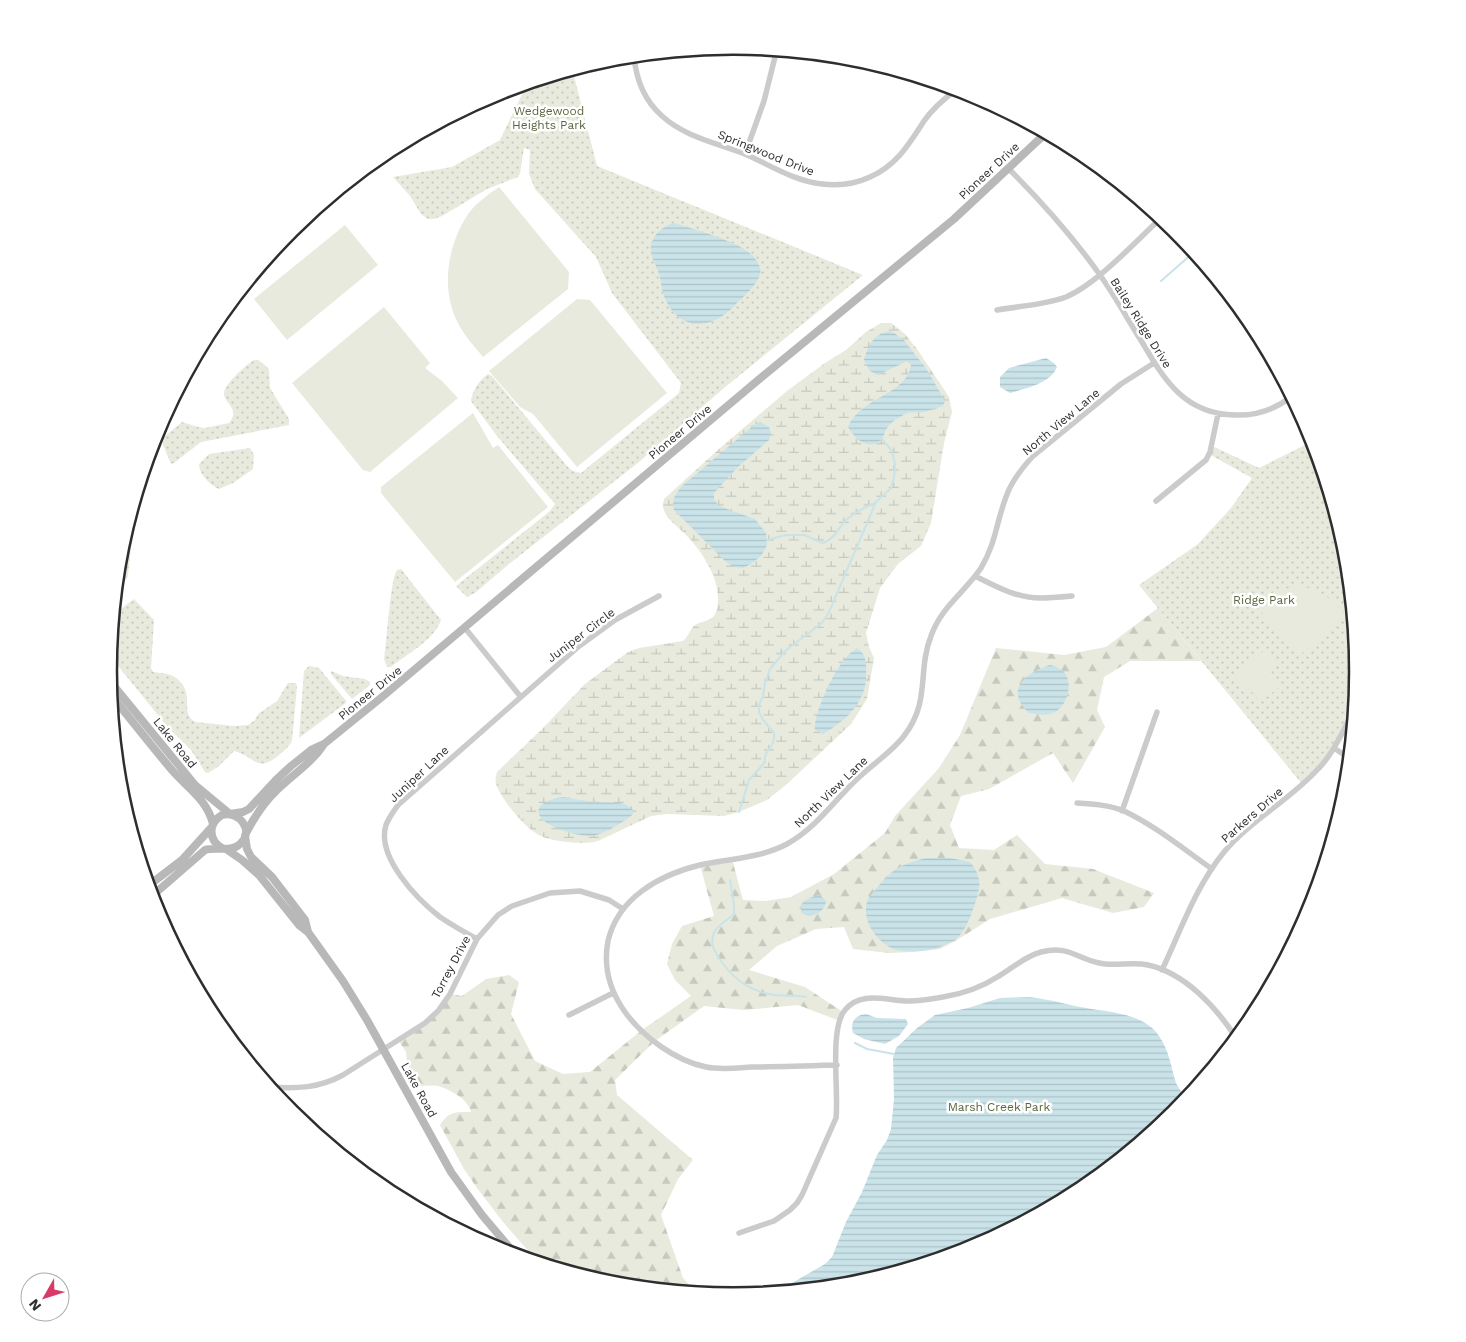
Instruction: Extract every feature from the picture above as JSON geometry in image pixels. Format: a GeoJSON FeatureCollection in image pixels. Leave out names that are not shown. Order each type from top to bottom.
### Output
{"type":"FeatureCollection","features":[{"type":"Feature","properties":{"kind":"street"},"geometry":{"type":"LineString","coordinates":[[744,154],[764,102],[775,56]]}},
{"type":"Feature","properties":{"kind":"street","name":"Springwood Drive"},"geometry":{"type":"LineString","coordinates":[[635,63],[641,87],[650,102],[661,116],[689,134],[744,154],[797,178],[809,182],[836,185],[858,182],[879,173],[898,158],[932,111],[950,95]]}},
{"type":"Feature","properties":{"kind":"street","name":"Pioneer Drive"},"geometry":{"type":"LineString","coordinates":[[230,814],[249,810],[288,769],[311,750],[324,744],[465,628],[757,381],[954,220],[1041,138]]}},
{"type":"Feature","properties":{"kind":"street","name":"Bailey Ridge Drive"},"geometry":{"type":"LineString","coordinates":[[1008,168],[1045,207],[1099,274],[1166,380],[1184,399],[1218,414],[1245,415],[1257,413],[1286,401]]}},
{"type":"Feature","properties":{"kind":"street"},"geometry":{"type":"LineString","coordinates":[[997,310],[1065,297],[1084,287],[1156,223]]}},
{"type":"Feature","properties":{"kind":"street","name":"North View Lane"},"geometry":{"type":"LineString","coordinates":[[836,1065],[717,1068],[694,1064],[671,1052],[629,1018],[614,993],[606,968],[606,953],[615,922],[623,909],[647,887],[665,877],[698,866],[768,852],[784,846],[813,827],[854,782],[892,749],[911,725],[920,702],[926,651],[934,626],[947,606],[975,576],[993,543],[1005,498],[1023,467],[1033,456],[1121,384],[1154,362]]}},
{"type":"Feature","properties":{"kind":"street"},"geometry":{"type":"LineString","coordinates":[[1156,501],[1206,460],[1210,452],[1218,414]]}},
{"type":"Feature","properties":{"kind":"street"},"geometry":{"type":"LineString","coordinates":[[975,576],[1004,590],[1024,596],[1038,598],[1072,596]]}},
{"type":"Feature","properties":{"kind":"street","name":"Juniper Circle"},"geometry":{"type":"LineString","coordinates":[[520,696],[596,633],[615,620],[659,596]]}},
{"type":"Feature","properties":{"kind":"street"},"geometry":{"type":"LineString","coordinates":[[465,628],[520,696]]}},
{"type":"Feature","properties":{"kind":"street","name":"Lake Road"},"geometry":{"type":"LineString","coordinates":[[117,690],[195,785],[230,814]]}},
{"type":"Feature","properties":{"kind":"street","name":"Juniper Lane"},"geometry":{"type":"LineString","coordinates":[[476,939],[440,917],[416,894],[390,861],[386,848],[385,830],[389,819],[398,805],[520,696]]}},
{"type":"Feature","properties":{"kind":"street","name":"Lake Road"},"geometry":{"type":"LineString","coordinates":[[118,703],[174,773],[205,804],[210,812],[212,826]]}},
{"type":"Feature","properties":{"kind":"street"},"geometry":{"type":"LineString","coordinates":[[1122,811],[1157,712]]}},
{"type":"Feature","properties":{"kind":"street","name":"Parkers Drive"},"geometry":{"type":"LineString","coordinates":[[1162,970],[1202,885],[1212,869],[1234,841],[1319,769],[1334,748],[1347,725]]}},
{"type":"Feature","properties":{"kind":"street","name":"Pioneer Drive"},"geometry":{"type":"LineString","coordinates":[[246,834],[255,816],[269,797],[316,756],[324,744]]}},
{"type":"Feature","properties":{"kind":"street"},"geometry":{"type":"LineString","coordinates":[[1334,748],[1343,754]]}},
{"type":"Feature","properties":{"kind":"street"},"geometry":{"type":"LineString","coordinates":[[1077,803],[1098,805],[1122,811],[1143,821],[1212,869]]}},
{"type":"Feature","properties":{"kind":"street"},"geometry":{"type":"LineString","coordinates":[[154,881],[182,860],[218,817],[230,814],[242,820],[246,834],[240,845],[233,848],[211,848],[202,853],[158,891]]}},
{"type":"Feature","properties":{"kind":"street"},"geometry":{"type":"LineString","coordinates":[[212,826],[214,842],[224,848]]}},
{"type":"Feature","properties":{"kind":"street","name":"Lake Road"},"geometry":{"type":"LineString","coordinates":[[246,834],[247,849],[251,857],[272,877],[305,920],[308,932]]}},
{"type":"Feature","properties":{"kind":"street","name":"Lake Road"},"geometry":{"type":"LineString","coordinates":[[224,848],[254,870],[299,925],[308,932],[343,981],[384,1049],[451,1172],[482,1215],[506,1243]]}},
{"type":"Feature","properties":{"kind":"street","name":"Torrey Drive"},"geometry":{"type":"LineString","coordinates":[[280,1088],[301,1088],[325,1083],[340,1077],[425,1023],[438,1011],[450,994],[476,939],[498,915],[512,906],[550,893],[580,891],[609,900],[623,909]]}},
{"type":"Feature","properties":{"kind":"street"},"geometry":{"type":"LineString","coordinates":[[739,1233],[782,1216],[790,1210],[802,1195],[836,1118],[838,1106],[837,1037],[843,1012],[862,998],[912,1001],[950,996],[988,982],[1030,956],[1053,950],[1072,952],[1097,963],[1118,965],[1135,963],[1162,970],[1201,995],[1215,1009],[1232,1032]]}},
{"type":"Feature","properties":{"kind":"street"},"geometry":{"type":"LineString","coordinates":[[570,1015],[614,993]]}},
{"type":"Feature","properties":{"kind":"green space"},"geometry":{"type":"Polygon","coordinates":[[[631,64],[574,76],[613,67],[631,64]]]}},
{"type":"Feature","properties":{"kind":"green space","name":"Wedgewood Heights Park"},"geometry":{"type":"Polygon","coordinates":[[[574,76],[597,166],[863,275],[724,388],[639,462],[475,593],[467,597],[456,586],[549,512],[555,504],[497,436],[471,401],[475,389],[482,379],[488,374],[492,376],[567,466],[573,471],[581,473],[679,393],[681,383],[612,293],[596,257],[535,189],[529,174],[530,150],[524,148],[518,177],[487,189],[434,219],[428,219],[421,214],[410,196],[393,177],[452,167],[500,140],[523,92],[574,76]]]}},
{"type":"Feature","properties":{"kind":"green space"},"geometry":{"type":"Polygon","coordinates":[[[499,187],[569,272],[568,289],[483,357],[463,332],[453,311],[449,297],[448,270],[454,243],[468,214],[485,197],[499,187]]]}},
{"type":"Feature","properties":{"kind":"green space"},"geometry":{"type":"Polygon","coordinates":[[[345,225],[378,265],[287,340],[254,299],[345,225]]]}},
{"type":"Feature","properties":{"kind":"green space"},"geometry":{"type":"Polygon","coordinates":[[[577,299],[590,300],[667,393],[577,467],[533,414],[520,407],[489,371],[577,299]]]}},
{"type":"Feature","properties":{"kind":"green space"},"geometry":{"type":"Polygon","coordinates":[[[384,307],[430,363],[425,368],[442,381],[458,398],[370,472],[363,470],[292,383],[384,307]]]}},
{"type":"Feature","properties":{"kind":"green space"},"geometry":{"type":"Polygon","coordinates":[[[881,323],[891,323],[904,333],[917,349],[949,397],[952,412],[944,443],[931,523],[921,546],[898,564],[880,588],[866,633],[874,658],[867,699],[851,724],[787,784],[767,800],[739,812],[724,816],[667,814],[651,816],[598,841],[592,842],[561,841],[535,833],[521,821],[503,798],[496,784],[497,772],[585,684],[628,652],[639,648],[683,641],[694,626],[712,618],[716,612],[718,602],[717,590],[712,573],[693,542],[673,523],[664,511],[664,499],[787,391],[881,323]]]}},
{"type":"Feature","properties":{"kind":"green space"},"geometry":{"type":"Polygon","coordinates":[[[254,360],[258,360],[269,370],[270,388],[289,419],[289,425],[201,442],[171,464],[163,445],[164,437],[182,422],[205,428],[229,423],[233,411],[224,395],[224,391],[236,376],[254,360]]]}},
{"type":"Feature","properties":{"kind":"green space"},"geometry":{"type":"Polygon","coordinates":[[[473,413],[493,448],[498,445],[548,507],[455,582],[381,493],[381,487],[473,413]]]}},
{"type":"Feature","properties":{"kind":"green space","name":"Ridge Park"},"geometry":{"type":"Polygon","coordinates":[[[1306,445],[1328,512],[1344,591],[1349,671],[1347,725],[1334,748],[1302,784],[1139,585],[1198,544],[1231,508],[1252,478],[1209,454],[1212,446],[1259,468],[1306,445]]]}},
{"type":"Feature","properties":{"kind":"green space"},"geometry":{"type":"Polygon","coordinates":[[[250,448],[254,455],[253,469],[233,483],[219,489],[209,482],[199,468],[199,464],[209,454],[250,448]]]}},
{"type":"Feature","properties":{"kind":"green space"},"geometry":{"type":"Polygon","coordinates":[[[132,538],[128,575],[124,582],[132,538]]]}},
{"type":"Feature","properties":{"kind":"green space"},"geometry":{"type":"Polygon","coordinates":[[[401,569],[441,620],[426,640],[391,667],[387,667],[384,659],[391,598],[397,570],[401,569]]]}},
{"type":"Feature","properties":{"kind":"green space"},"geometry":{"type":"Polygon","coordinates":[[[1301,586],[1315,591],[1327,597],[1347,617],[1301,654],[1295,653],[1254,603],[1276,591],[1301,586]]]}},
{"type":"Feature","properties":{"kind":"green space"},"geometry":{"type":"Polygon","coordinates":[[[134,599],[154,620],[151,668],[153,672],[173,676],[185,688],[188,714],[196,722],[234,726],[248,725],[255,720],[258,714],[277,701],[288,683],[296,683],[292,740],[288,747],[265,763],[256,762],[234,751],[219,766],[208,773],[205,772],[191,750],[166,725],[117,665],[120,609],[134,599]]]}},
{"type":"Feature","properties":{"kind":"green space"},"geometry":{"type":"Polygon","coordinates":[[[1158,608],[1201,661],[1130,661],[1104,677],[1097,710],[1105,727],[1073,783],[1053,753],[989,789],[961,796],[950,825],[959,848],[994,850],[1017,835],[1045,864],[1093,869],[1154,893],[1144,907],[1113,913],[1062,898],[990,919],[940,949],[912,952],[889,953],[853,949],[844,927],[816,929],[777,946],[749,970],[805,987],[843,1012],[840,1021],[798,1005],[744,1010],[704,1006],[655,1041],[615,1080],[617,1095],[693,1160],[678,1179],[661,1215],[683,1278],[690,1286],[613,1275],[574,1266],[529,1252],[477,1188],[464,1169],[440,1125],[453,1113],[471,1112],[467,1103],[443,1087],[418,1086],[407,1063],[406,1052],[398,1040],[425,1023],[450,994],[462,996],[486,979],[509,975],[519,982],[511,1014],[535,1061],[563,1074],[590,1072],[642,1030],[691,996],[675,980],[667,964],[672,944],[682,926],[714,916],[700,865],[732,859],[743,900],[766,901],[791,897],[834,874],[885,833],[895,816],[939,768],[960,735],[996,648],[1064,655],[1106,647],[1158,608]]]}},
{"type":"Feature","properties":{"kind":"green space"},"geometry":{"type":"Polygon","coordinates":[[[1265,650],[1277,665],[1246,690],[1234,675],[1265,650]]]}},
{"type":"Feature","properties":{"kind":"green space"},"geometry":{"type":"Polygon","coordinates":[[[309,666],[319,668],[347,702],[299,738],[304,671],[309,666]]]}},
{"type":"Feature","properties":{"kind":"green space"},"geometry":{"type":"Polygon","coordinates":[[[331,671],[343,676],[365,679],[370,682],[370,685],[352,699],[331,674],[331,671]]]}},
{"type":"Feature","properties":{"kind":"green space"},"geometry":{"type":"Polygon","coordinates":[[[1271,672],[1282,685],[1260,702],[1250,689],[1271,672]]]}},
{"type":"Feature","properties":{"kind":"water"},"geometry":{"type":"Polygon","coordinates":[[[674,223],[735,244],[751,254],[757,261],[760,271],[758,279],[745,295],[724,315],[714,321],[694,324],[684,320],[668,305],[663,293],[657,267],[652,257],[651,245],[659,231],[674,223]]]}},
{"type":"Feature","properties":{"kind":"water"},"geometry":{"type":"Polygon","coordinates":[[[891,331],[903,339],[927,370],[945,401],[943,406],[924,412],[905,414],[886,429],[882,439],[877,443],[867,444],[854,436],[848,427],[862,409],[901,383],[908,375],[911,365],[907,361],[878,375],[870,371],[864,360],[870,345],[876,337],[891,331]]]}},
{"type":"Feature","properties":{"kind":"water"},"geometry":{"type":"Polygon","coordinates":[[[1046,358],[1057,367],[1049,378],[1030,387],[1010,393],[1000,387],[1000,377],[1009,368],[1046,358]]]}},
{"type":"Feature","properties":{"kind":"water"},"geometry":{"type":"Polygon","coordinates":[[[760,422],[769,427],[771,433],[769,440],[738,467],[714,493],[714,499],[719,506],[755,519],[766,533],[767,545],[761,556],[743,568],[735,567],[726,562],[674,510],[674,500],[682,486],[760,422]]]}},
{"type":"Feature","properties":{"kind":"water"},"geometry":{"type":"Polygon","coordinates":[[[858,649],[864,656],[866,666],[866,678],[861,698],[842,721],[823,734],[815,730],[818,711],[823,698],[836,671],[851,652],[858,649]]]}},
{"type":"Feature","properties":{"kind":"water"},"geometry":{"type":"Polygon","coordinates":[[[1050,665],[1061,669],[1067,677],[1068,695],[1062,706],[1053,713],[1044,715],[1029,713],[1018,697],[1021,683],[1041,668],[1050,665]]]}},
{"type":"Feature","properties":{"kind":"water"},"geometry":{"type":"Polygon","coordinates":[[[564,797],[592,802],[621,803],[633,810],[633,814],[602,833],[592,836],[575,834],[547,823],[541,818],[539,813],[539,808],[546,802],[564,797]]]}},
{"type":"Feature","properties":{"kind":"water"},"geometry":{"type":"Polygon","coordinates":[[[926,858],[950,858],[970,862],[975,868],[979,880],[975,905],[964,929],[951,942],[924,951],[895,949],[874,934],[867,918],[868,900],[892,872],[903,865],[926,858]]]}},
{"type":"Feature","properties":{"kind":"water"},"geometry":{"type":"Polygon","coordinates":[[[820,895],[826,901],[820,912],[813,915],[801,913],[801,905],[803,903],[809,898],[820,895]]]}},
{"type":"Feature","properties":{"kind":"water","name":"Marsh Creek Park"},"geometry":{"type":"Polygon","coordinates":[[[1030,997],[1121,1014],[1143,1022],[1152,1028],[1162,1041],[1176,1083],[1182,1093],[1169,1107],[1108,1160],[1041,1204],[1005,1223],[969,1240],[892,1266],[853,1275],[790,1284],[825,1264],[832,1257],[877,1155],[887,1140],[891,1129],[894,1099],[893,1058],[896,1048],[917,1028],[935,1015],[968,1008],[1000,998],[1030,997]]]}},
{"type":"Feature","properties":{"kind":"water"},"geometry":{"type":"Polygon","coordinates":[[[866,1014],[877,1018],[906,1019],[908,1024],[899,1036],[885,1044],[864,1039],[853,1033],[852,1026],[856,1018],[866,1014]]]}},
{"type":"Feature","properties":{"kind":"waterway"},"geometry":{"type":"LineString","coordinates":[[1161,281],[1189,257]]}},
{"type":"Feature","properties":{"kind":"waterway"},"geometry":{"type":"LineString","coordinates":[[739,812],[749,780],[765,762],[766,754],[774,738],[774,733],[759,712],[759,705],[770,669],[785,651],[822,623],[829,612],[876,502],[891,488],[895,464],[892,451],[882,439]]}},
{"type":"Feature","properties":{"kind":"waterway"},"geometry":{"type":"LineString","coordinates":[[767,540],[786,535],[804,535],[823,543],[833,536],[845,521],[860,510],[876,502]]}},
{"type":"Feature","properties":{"kind":"waterway"},"geometry":{"type":"LineString","coordinates":[[730,880],[734,914],[718,928],[712,939],[714,949],[719,958],[736,978],[758,991],[775,995],[806,997]]}},
{"type":"Feature","properties":{"kind":"waterway"},"geometry":{"type":"LineString","coordinates":[[855,1043],[867,1049],[894,1054]]}}]}
